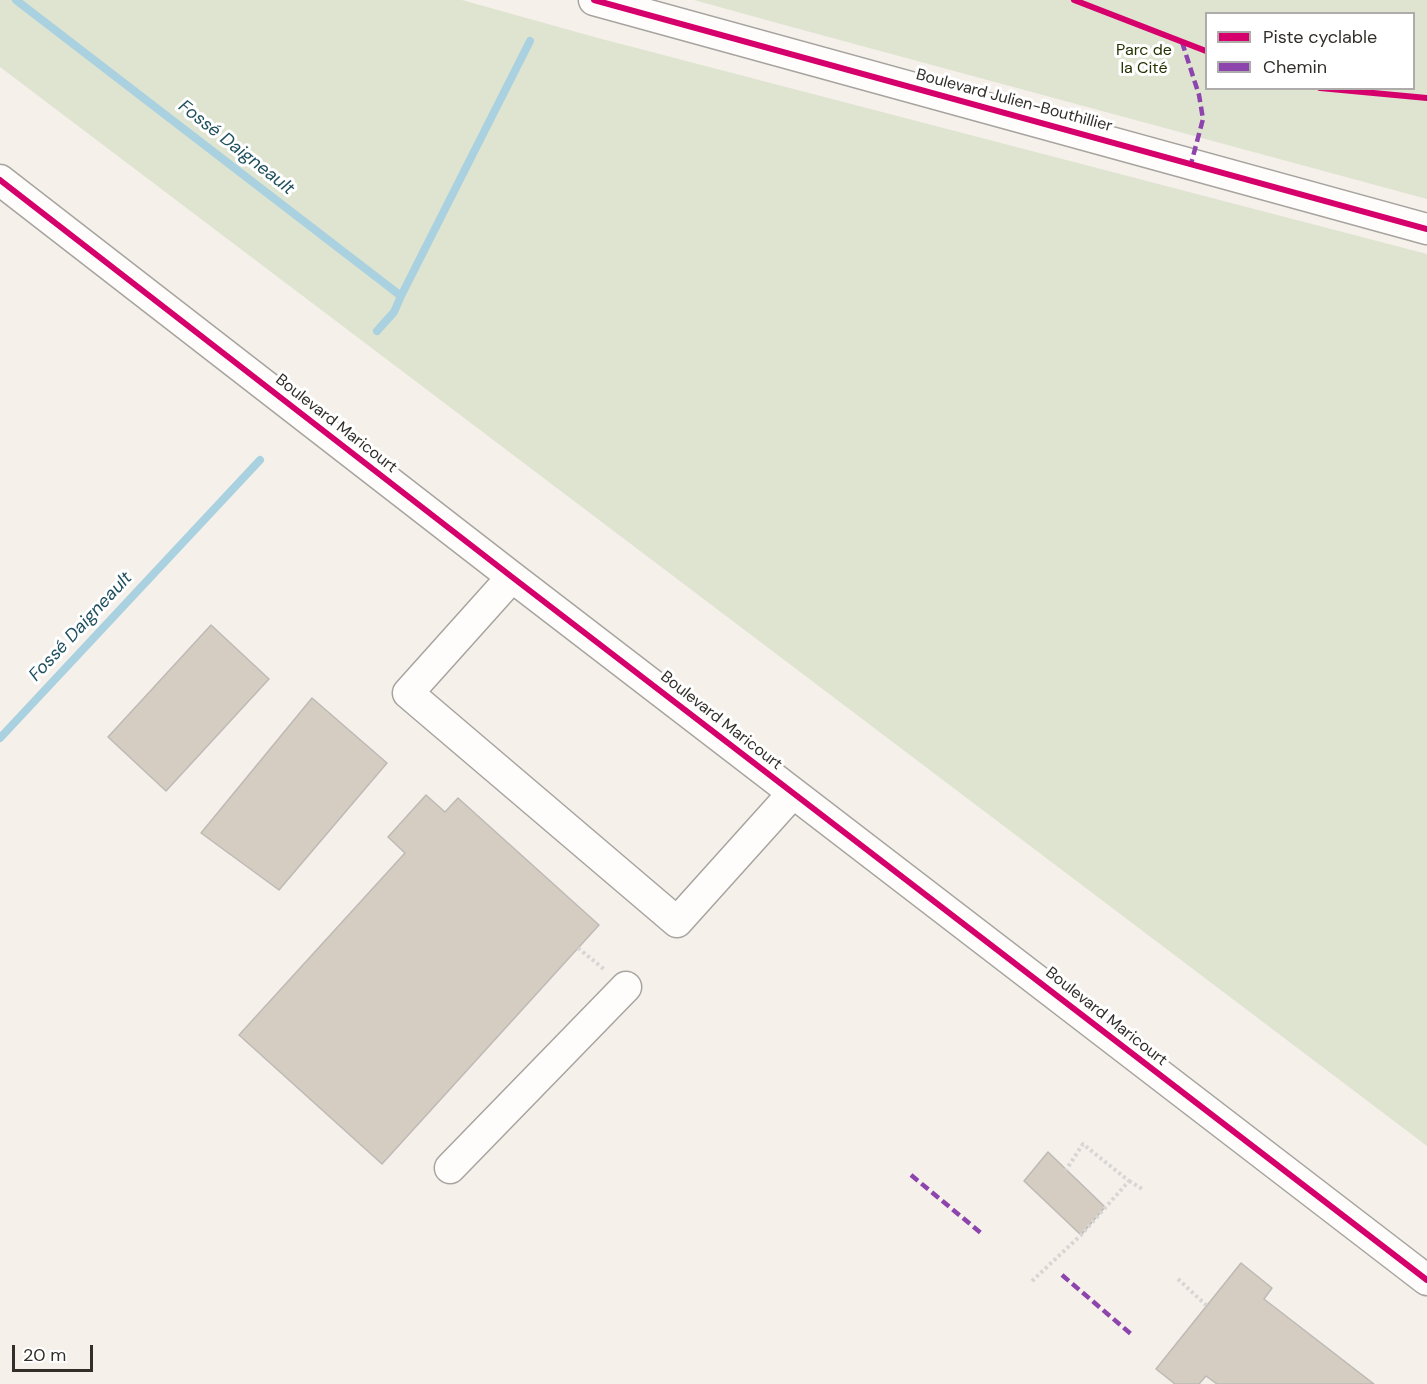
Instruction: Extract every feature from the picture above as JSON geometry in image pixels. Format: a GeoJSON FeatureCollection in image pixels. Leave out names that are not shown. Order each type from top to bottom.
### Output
{"type":"FeatureCollection","features":[{"type":"Feature","properties":{"kind":"street","name":"Boulevard Julien-Bouthillier"},"geometry":{"type":"LineString","coordinates":[[594,0],[1427,229]]}},
{"type":"Feature","properties":{"kind":"street","name":"Boulevard Maricourt"},"geometry":{"type":"LineString","coordinates":[[0,180],[512,578],[1427,1280]]}},
{"type":"Feature","properties":{"kind":"street"},"geometry":{"type":"LineString","coordinates":[[512,578],[408,693],[676,922],[793,793]]}},
{"type":"Feature","properties":{"kind":"street"},"geometry":{"type":"LineString","coordinates":[[450,1168],[626,987]]}},
{"type":"Feature","properties":{"kind":"path"},"geometry":{"type":"LineString","coordinates":[[1066,1170],[1083,1144],[1129,1181],[1144,1190]]}},
{"type":"Feature","properties":{"kind":"path"},"geometry":{"type":"LineString","coordinates":[[1032,1281],[1081,1235],[1129,1181]]}},
{"type":"Feature","properties":{"kind":"path"},"geometry":{"type":"LineString","coordinates":[[1178,1279],[1207,1306]]}},
{"type":"Feature","properties":{"kind":"green space"},"geometry":{"type":"Polygon","coordinates":[[[0,0],[462,0],[598,38],[1427,254],[1427,1146],[0,67],[0,0]]]}},
{"type":"Feature","properties":{"kind":"green space","name":"Parc de la Cité"},"geometry":{"type":"Polygon","coordinates":[[[694,0],[1427,0],[1427,199],[788,26],[694,0]]]}},
{"type":"Feature","properties":{"kind":"building"},"geometry":{"type":"Polygon","coordinates":[[[211,625],[269,679],[166,791],[108,737],[211,625]]]}},
{"type":"Feature","properties":{"kind":"building"},"geometry":{"type":"Polygon","coordinates":[[[312,698],[387,763],[279,890],[201,833],[312,698]]]}},
{"type":"Feature","properties":{"kind":"building"},"geometry":{"type":"Polygon","coordinates":[[[426,795],[445,812],[458,798],[599,925],[382,1164],[239,1035],[405,853],[388,837],[426,795]]]}},
{"type":"Feature","properties":{"kind":"building"},"geometry":{"type":"Polygon","coordinates":[[[1048,1152],[1105,1207],[1081,1235],[1024,1181],[1048,1152]]]}},
{"type":"Feature","properties":{"kind":"building"},"geometry":{"type":"Polygon","coordinates":[[[1241,1263],[1272,1288],[1264,1299],[1374,1384],[1217,1384],[1206,1376],[1199,1384],[1175,1384],[1156,1369],[1241,1263]]]}},
{"type":"Feature","properties":{"kind":"waterway","name":"Fossé Daigneault"},"geometry":{"type":"LineString","coordinates":[[16,0],[401,296],[394,312],[377,331]]}},
{"type":"Feature","properties":{"kind":"waterway"},"geometry":{"type":"LineString","coordinates":[[401,296],[530,41]]}},
{"type":"Feature","properties":{"kind":"waterway","name":"Fossé Daigneault"},"geometry":{"type":"LineString","coordinates":[[0,738],[260,460]]}},
{"type":"Feature","properties":{"kind":"marked path"},"geometry":{"type":"LineString","coordinates":[[1182,42],[1199,95],[1203,119],[1191,164]]}},
{"type":"Feature","properties":{"kind":"marked path"},"geometry":{"type":"LineString","coordinates":[[911,1175],[981,1233]]}},
{"type":"Feature","properties":{"kind":"marked path"},"geometry":{"type":"LineString","coordinates":[[1062,1275],[1131,1334]]}},
{"type":"Feature","properties":{"kind":"cycle path"},"geometry":{"type":"LineString","coordinates":[[594,0],[1427,229]]}},
{"type":"Feature","properties":{"kind":"cycle path"},"geometry":{"type":"LineString","coordinates":[[1074,0],[1205,51]]}},
{"type":"Feature","properties":{"kind":"cycle path"},"geometry":{"type":"LineString","coordinates":[[1341,90],[1427,98]]}},
{"type":"Feature","properties":{"kind":"cycle path"},"geometry":{"type":"LineString","coordinates":[[0,180],[512,577],[1427,1280]]}}]}
